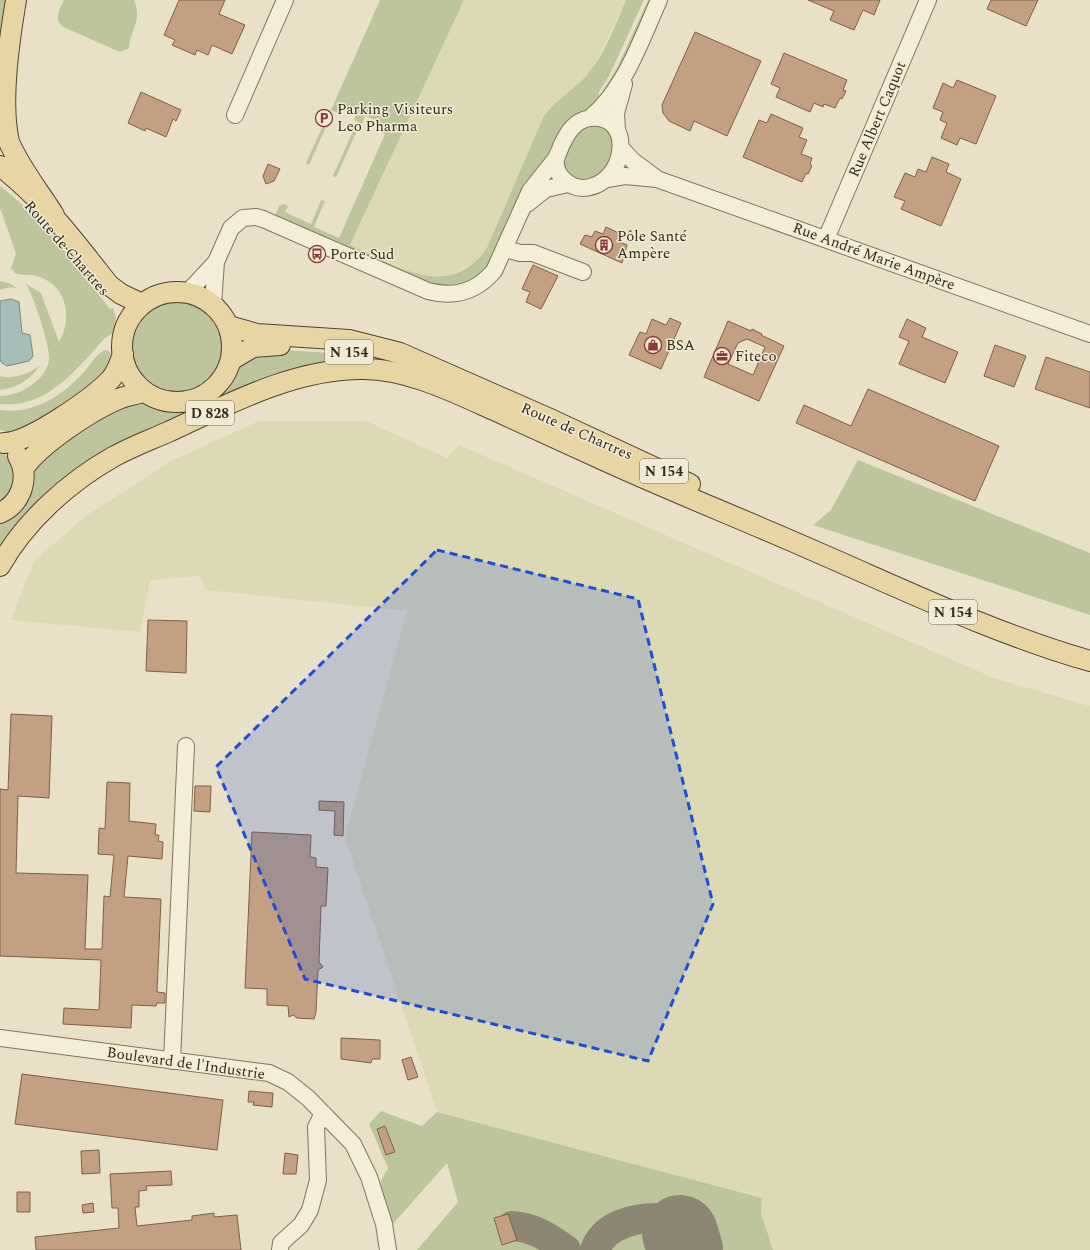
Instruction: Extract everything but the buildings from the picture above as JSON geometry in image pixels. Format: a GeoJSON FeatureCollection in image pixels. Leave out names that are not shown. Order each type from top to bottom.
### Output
{"type":"FeatureCollection","features":[{"type":"Feature","properties":{"kind":"main road"},"geometry":{"type":"LineString","coordinates":[[16,0],[2,86],[2,109],[8,141],[19,162],[54,215]]}},
{"type":"Feature","properties":{"kind":"main road","name":"Route de Chartres"},"geometry":{"type":"LineString","coordinates":[[0,166],[14,177],[54,215],[109,285],[121,294],[142,304]]}},
{"type":"Feature","properties":{"kind":"main road","name":"Route de Chartres"},"geometry":{"type":"LineString","coordinates":[[0,178],[32,206],[114,303],[127,324]]}},
{"type":"Feature","properties":{"kind":"main road"},"geometry":{"type":"LineString","coordinates":[[188,292],[201,296],[213,304],[222,314],[229,326],[233,343],[231,360],[219,383],[212,390],[197,398],[170,402],[145,392],[127,372],[123,354],[122,339],[127,324],[133,313],[142,304],[164,293],[188,292]]}},
{"type":"Feature","properties":{"kind":"main road","name":"Route de Chartres"},"geometry":{"type":"LineString","coordinates":[[229,326],[257,334],[349,340],[400,353],[550,419],[720,498],[957,604],[1028,633],[1090,652]]}},
{"type":"Feature","properties":{"kind":"main road","name":"N 154"},"geometry":{"type":"LineString","coordinates":[[231,360],[253,347],[264,345],[346,351],[396,364],[634,474],[967,618],[1032,644],[1090,661]]}},
{"type":"Feature","properties":{"kind":"main road"},"geometry":{"type":"LineString","coordinates":[[2,442],[17,441],[34,434],[96,392],[116,372],[123,354]]}},
{"type":"Feature","properties":{"kind":"main road","name":"D 828"},"geometry":{"type":"LineString","coordinates":[[0,566],[8,552],[37,518],[65,491],[89,472],[138,445],[269,388],[316,374],[363,369],[403,374],[463,396]]}},
{"type":"Feature","properties":{"kind":"main road"},"geometry":{"type":"LineString","coordinates":[[23,469],[40,449],[90,414],[115,400],[145,392]]}},
{"type":"Feature","properties":{"kind":"main road"},"geometry":{"type":"LineString","coordinates":[[0,513],[13,504],[20,494],[23,482],[23,469],[16,454],[2,442]]}},
{"type":"Feature","properties":{"kind":"street"},"geometry":{"type":"LineString","coordinates":[[235,115],[285,0]]}},
{"type":"Feature","properties":{"kind":"street"},"geometry":{"type":"LineString","coordinates":[[590,118],[610,97],[630,64],[659,0]]}},
{"type":"Feature","properties":{"kind":"street","name":"Rue Albert Caquot"},"geometry":{"type":"LineString","coordinates":[[826,238],[928,0]]}},
{"type":"Feature","properties":{"kind":"street"},"geometry":{"type":"LineString","coordinates":[[524,206],[546,189],[568,184],[577,187],[586,187],[596,185],[607,179],[614,169],[621,148],[617,130],[617,109],[630,64]]}},
{"type":"Feature","properties":{"kind":"street"},"geometry":{"type":"LineString","coordinates":[[188,292],[216,262],[233,225],[243,218],[251,217],[263,219],[417,287],[437,294],[465,292],[481,284],[494,272],[533,185],[557,157],[572,127],[582,120],[590,118],[604,119],[613,125],[617,130]]}},
{"type":"Feature","properties":{"kind":"street","name":"Rue André Marie Ampère"},"geometry":{"type":"LineString","coordinates":[[621,148],[633,160],[658,179]]}},
{"type":"Feature","properties":{"kind":"street"},"geometry":{"type":"LineString","coordinates":[[557,157],[557,167],[568,184]]}},
{"type":"Feature","properties":{"kind":"street","name":"Rue André Marie Ampère"},"geometry":{"type":"LineString","coordinates":[[607,179],[625,176],[658,179],[826,238],[1090,334]]}},
{"type":"Feature","properties":{"kind":"street"},"geometry":{"type":"LineString","coordinates":[[505,249],[520,253],[534,253],[583,272]]}},
{"type":"Feature","properties":{"kind":"street"},"geometry":{"type":"LineString","coordinates":[[213,304],[216,262]]}},
{"type":"Feature","properties":{"kind":"street"},"geometry":{"type":"LineString","coordinates":[[172,1061],[186,746]]}},
{"type":"Feature","properties":{"kind":"street","name":"Boulevard de l'Industrie"},"geometry":{"type":"LineString","coordinates":[[0,1038],[270,1073],[288,1082],[323,1113],[353,1144],[369,1177],[384,1224],[388,1250]]}},
{"type":"Feature","properties":{"kind":"street"},"geometry":{"type":"LineString","coordinates":[[280,1250],[281,1243],[301,1225],[310,1210],[318,1180],[316,1127],[323,1113]]}},
{"type":"Feature","properties":{"kind":"highlighted area"},"geometry":{"type":"Polygon","coordinates":[[[437,550],[638,599],[713,904],[648,1061],[305,979],[216,767],[437,550]]]}},
{"type":"Feature","properties":{"kind":"shaded area"},"geometry":{"type":"Polygon","coordinates":[[[464,0],[626,0],[593,68],[580,83],[550,108],[543,118],[486,250],[473,263],[452,275],[429,277],[411,272],[350,245],[464,0]]]}},
{"type":"Feature","properties":{"kind":"shaded area"},"geometry":{"type":"Polygon","coordinates":[[[259,421],[366,421],[447,458],[459,445],[994,678],[1090,706],[1090,1250],[773,1250],[761,1213],[762,1198],[437,1112],[345,837],[407,611],[205,590],[201,576],[150,580],[140,632],[11,620],[34,561],[87,515],[171,461],[259,421]]]}},
{"type":"Feature","properties":{"kind":"green space"},"geometry":{"type":"Polygon","coordinates":[[[0,0],[12,0],[0,66],[0,0]]]}},
{"type":"Feature","properties":{"kind":"green space"},"geometry":{"type":"Polygon","coordinates":[[[64,0],[134,0],[137,19],[129,48],[120,52],[63,27],[58,21],[58,14],[64,0]]]}},
{"type":"Feature","properties":{"kind":"green space"},"geometry":{"type":"Polygon","coordinates":[[[380,0],[464,0],[350,245],[403,269],[437,277],[454,274],[470,266],[486,250],[543,118],[558,100],[582,80],[593,67],[609,39],[626,0],[644,0],[609,76],[599,92],[599,101],[494,262],[474,282],[440,288],[275,216],[279,206],[284,204],[288,206],[285,212],[311,224],[321,200],[325,201],[314,227],[339,238],[385,134],[377,130],[381,122],[365,116],[362,124],[354,120],[357,112],[342,105],[338,113],[331,110],[380,0]]]}},
{"type":"Feature","properties":{"kind":"green space"},"geometry":{"type":"Polygon","coordinates":[[[648,0],[654,0],[622,70],[603,95],[602,92],[618,66],[648,0]]]}},
{"type":"Feature","properties":{"kind":"green space"},"geometry":{"type":"Polygon","coordinates":[[[326,119],[329,120],[309,165],[306,163],[326,119]]]}},
{"type":"Feature","properties":{"kind":"green space"},"geometry":{"type":"Polygon","coordinates":[[[604,125],[616,144],[604,175],[573,181],[567,174],[564,167],[563,160],[567,148],[579,127],[604,125]]]}},
{"type":"Feature","properties":{"kind":"green space"},"geometry":{"type":"Polygon","coordinates":[[[353,131],[356,133],[336,177],[333,176],[353,131]]]}},
{"type":"Feature","properties":{"kind":"green space"},"geometry":{"type":"Polygon","coordinates":[[[0,186],[31,213],[45,228],[110,309],[113,308],[116,317],[113,333],[105,338],[72,374],[46,393],[32,400],[17,404],[0,404],[0,396],[23,390],[37,381],[47,368],[49,360],[49,354],[41,322],[26,284],[41,293],[59,342],[66,323],[66,313],[61,295],[47,280],[37,276],[15,273],[11,268],[16,254],[0,208],[0,186]]]}},
{"type":"Feature","properties":{"kind":"green space"},"geometry":{"type":"Polygon","coordinates":[[[0,281],[9,283],[18,289],[10,287],[0,290],[0,281]]]}},
{"type":"Feature","properties":{"kind":"green space"},"geometry":{"type":"Polygon","coordinates":[[[177,298],[196,302],[212,312],[222,328],[226,347],[222,366],[212,382],[196,392],[177,396],[158,392],[142,382],[132,366],[128,347],[132,328],[142,312],[158,302],[177,298]]]}},
{"type":"Feature","properties":{"kind":"green space"},"geometry":{"type":"Polygon","coordinates":[[[270,349],[330,353],[370,360],[143,437],[0,555],[0,524],[18,513],[26,503],[34,481],[35,470],[38,462],[106,413],[139,402],[168,410],[189,410],[207,404],[216,399],[227,388],[244,360],[270,349]]]}},
{"type":"Feature","properties":{"kind":"green space"},"geometry":{"type":"Polygon","coordinates":[[[105,350],[110,352],[112,355],[107,369],[95,383],[38,423],[10,433],[0,430],[0,410],[24,410],[46,402],[66,389],[84,372],[96,357],[105,350]]]}},
{"type":"Feature","properties":{"kind":"green space"},"geometry":{"type":"Polygon","coordinates":[[[40,365],[28,379],[12,387],[0,390],[0,376],[9,377],[21,375],[32,371],[40,365]]]}},
{"type":"Feature","properties":{"kind":"green space"},"geometry":{"type":"Polygon","coordinates":[[[0,450],[8,457],[13,466],[15,481],[14,487],[10,494],[0,505],[0,450]]]}},
{"type":"Feature","properties":{"kind":"green space"},"geometry":{"type":"Polygon","coordinates":[[[858,460],[1090,553],[1090,615],[813,525],[831,510],[858,460]]]}},
{"type":"Feature","properties":{"kind":"green space"},"geometry":{"type":"Polygon","coordinates":[[[381,1111],[422,1126],[437,1112],[762,1198],[761,1213],[773,1250],[417,1250],[458,1202],[447,1163],[391,1226],[379,1184],[388,1168],[369,1124],[381,1111]]]}},
{"type":"Feature","properties":{"kind":"water"},"geometry":{"type":"Polygon","coordinates":[[[11,299],[19,302],[22,333],[30,335],[33,356],[29,361],[7,366],[0,360],[0,301],[11,299]]]}},
{"type":"Feature","properties":{"kind":"taxiway"},"geometry":{"type":"LineString","coordinates":[[595,1250],[599,1241],[605,1234],[620,1225],[638,1219],[666,1218],[677,1224],[680,1233]]}},
{"type":"Feature","properties":{"kind":"taxiway"},"geometry":{"type":"LineString","coordinates":[[512,1226],[527,1228],[541,1234],[566,1250]]}},
{"type":"Feature","properties":{"kind":"runway"},"geometry":{"type":"LineString","coordinates":[[680,1233],[685,1250]]}},
{"type":"Feature","properties":{"kind":"place","name":"Parking Visiteurs Leo Pharma"},"geometry":{"type":"Point","coordinates":[324,118]}},
{"type":"Feature","properties":{"kind":"place","name":"Pôle Santé Ampère"},"geometry":{"type":"Point","coordinates":[604,245]}},
{"type":"Feature","properties":{"kind":"place","name":"Porte Sud"},"geometry":{"type":"Point","coordinates":[317,254]}},
{"type":"Feature","properties":{"kind":"place","name":"BSA"},"geometry":{"type":"Point","coordinates":[653,345]}},
{"type":"Feature","properties":{"kind":"place","name":"Fiteco"},"geometry":{"type":"Point","coordinates":[722,356]}}]}
